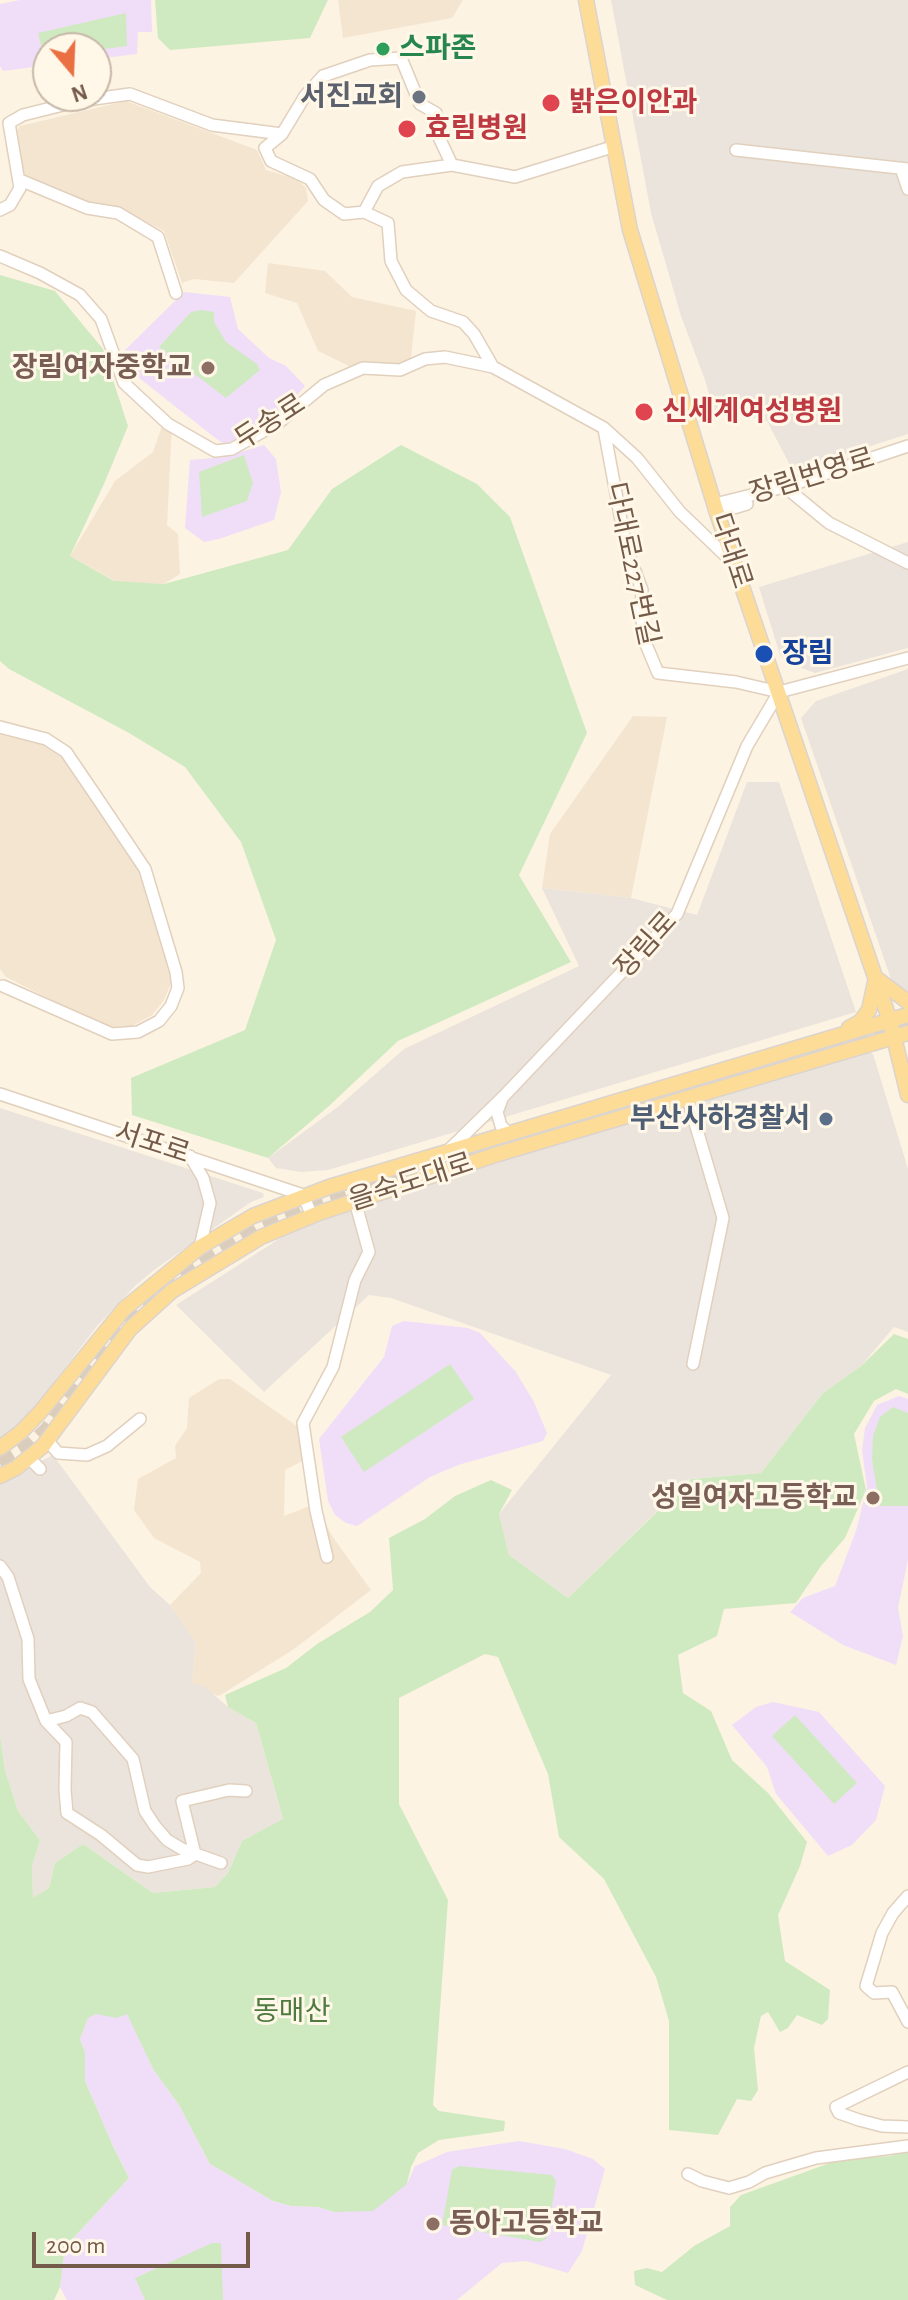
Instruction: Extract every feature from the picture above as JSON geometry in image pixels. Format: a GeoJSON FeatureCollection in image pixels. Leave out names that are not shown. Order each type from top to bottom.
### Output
{"type":"FeatureCollection","features":[{"type":"Feature","properties":{"kind":"main road","name":"다대로"},"geometry":{"type":"LineString","coordinates":[[586,0],[630,230],[716,508],[890,1021],[901,1035],[902,1072],[908,1095]]}},
{"type":"Feature","properties":{"kind":"main road"},"geometry":{"type":"LineString","coordinates":[[843,1035],[860,1022],[869,1010],[876,978],[908,1002]]}},
{"type":"Feature","properties":{"kind":"main road","name":"을숙도대로"},"geometry":{"type":"LineString","coordinates":[[0,1448],[42,1410],[124,1309],[200,1247],[253,1216],[303,1195],[908,1015]]}},
{"type":"Feature","properties":{"kind":"main road","name":"을숙도대로"},"geometry":{"type":"LineString","coordinates":[[0,1476],[29,1458],[48,1441],[130,1329],[172,1291],[261,1237],[419,1179],[901,1035]]}},
{"type":"Feature","properties":{"kind":"main road"},"geometry":{"type":"LineString","coordinates":[[859,1048],[879,1050],[902,1072],[908,1052]]}},
{"type":"Feature","properties":{"kind":"street"},"geometry":{"type":"LineString","coordinates":[[452,165],[436,131],[436,113],[420,104],[401,58],[370,60],[323,76],[305,96],[282,134],[265,148],[271,161],[310,179],[324,200],[344,214],[364,212],[388,223],[391,261],[406,290],[431,311],[463,322],[474,334],[493,367]]}},
{"type":"Feature","properties":{"kind":"street"},"geometry":{"type":"LineString","coordinates":[[0,210],[10,205],[20,188],[9,123],[23,115],[79,101],[130,94],[212,125],[282,134]]}},
{"type":"Feature","properties":{"kind":"street"},"geometry":{"type":"LineString","coordinates":[[364,212],[378,186],[402,172],[452,165],[515,177],[612,147]]}},
{"type":"Feature","properties":{"kind":"street"},"geometry":{"type":"LineString","coordinates":[[736,150],[904,168],[908,189]]}},
{"type":"Feature","properties":{"kind":"street"},"geometry":{"type":"LineString","coordinates":[[20,180],[87,208],[118,213],[158,237],[176,293]]}},
{"type":"Feature","properties":{"kind":"street","name":"두송로"},"geometry":{"type":"LineString","coordinates":[[0,256],[80,295],[101,319],[124,383],[168,424],[215,451],[232,449],[244,443],[278,423],[324,385],[363,368],[400,370],[425,359],[445,357],[493,367],[604,428],[637,458],[680,512],[736,565]]}},
{"type":"Feature","properties":{"kind":"street","name":"다대로227번길"},"geometry":{"type":"LineString","coordinates":[[604,428],[626,547],[642,590],[645,642],[658,673],[736,682],[779,692]]}},
{"type":"Feature","properties":{"kind":"street","name":"장림번영로"},"geometry":{"type":"LineString","coordinates":[[716,508],[908,449]]}},
{"type":"Feature","properties":{"kind":"street"},"geometry":{"type":"LineString","coordinates":[[789,488],[829,523],[908,563]]}},
{"type":"Feature","properties":{"kind":"street"},"geometry":{"type":"LineString","coordinates":[[779,692],[908,658]]}},
{"type":"Feature","properties":{"kind":"street","name":"장림로"},"geometry":{"type":"LineString","coordinates":[[419,1179],[503,1097],[677,914],[747,746],[779,692]]}},
{"type":"Feature","properties":{"kind":"street"},"geometry":{"type":"LineString","coordinates":[[0,727],[46,739],[66,752],[145,869],[178,988],[171,1006],[159,1021],[138,1032],[112,1034],[1,987]]}},
{"type":"Feature","properties":{"kind":"street","name":"서포로"},"geometry":{"type":"LineString","coordinates":[[0,1094],[303,1195]]}},
{"type":"Feature","properties":{"kind":"street"},"geometry":{"type":"LineString","coordinates":[[503,1097],[497,1112],[501,1126],[509,1133]]}},
{"type":"Feature","properties":{"kind":"street"},"geometry":{"type":"LineString","coordinates":[[688,1099],[723,1218],[693,1364]]}},
{"type":"Feature","properties":{"kind":"street"},"geometry":{"type":"LineString","coordinates":[[190,1156],[203,1178],[210,1203],[200,1247]]}},
{"type":"Feature","properties":{"kind":"street"},"geometry":{"type":"LineString","coordinates":[[303,1195],[312,1216]]}},
{"type":"Feature","properties":{"kind":"street"},"geometry":{"type":"LineString","coordinates":[[327,1557],[316,1511],[303,1423],[333,1367],[355,1280],[369,1252],[355,1201]]}},
{"type":"Feature","properties":{"kind":"street"},"geometry":{"type":"LineString","coordinates":[[48,1441],[58,1453],[87,1455],[107,1446],[140,1419]]}},
{"type":"Feature","properties":{"kind":"street"},"geometry":{"type":"LineString","coordinates":[[29,1458],[40,1469]]}},
{"type":"Feature","properties":{"kind":"street"},"geometry":{"type":"LineString","coordinates":[[0,1566],[8,1577],[28,1639],[29,1679],[46,1721],[66,1742],[67,1813],[112,1843],[137,1865],[148,1867],[188,1859],[195,1854]]}},
{"type":"Feature","properties":{"kind":"street"},"geometry":{"type":"LineString","coordinates":[[46,1721],[66,1716],[80,1708],[100,1718],[133,1759],[145,1811],[155,1826],[167,1840],[221,1863]]}},
{"type":"Feature","properties":{"kind":"street"},"geometry":{"type":"LineString","coordinates":[[195,1854],[182,1801],[229,1790],[246,1791]]}},
{"type":"Feature","properties":{"kind":"street"},"geometry":{"type":"LineString","coordinates":[[908,1896],[893,1913],[882,1933],[866,1986],[874,1993],[892,1992],[908,2022]]}},
{"type":"Feature","properties":{"kind":"street"},"geometry":{"type":"LineString","coordinates":[[908,2072],[836,2107],[839,2113],[859,2120],[882,2126],[908,2127]]}},
{"type":"Feature","properties":{"kind":"street"},"geometry":{"type":"LineString","coordinates":[[688,2174],[729,2188],[765,2173],[816,2158],[908,2146]]}},
{"type":"Feature","properties":{"kind":"shaded area"},"geometry":{"type":"Polygon","coordinates":[[[20,0],[151,0],[152,32],[138,32],[137,54],[112,57],[112,32],[32,32],[32,67],[3,71],[0,66],[0,4],[20,0]]]}},
{"type":"Feature","properties":{"kind":"shaded area"},"geometry":{"type":"Polygon","coordinates":[[[338,0],[463,0],[452,18],[343,38],[338,0]]]}},
{"type":"Feature","properties":{"kind":"shaded area"},"geometry":{"type":"Polygon","coordinates":[[[611,0],[908,0],[908,434],[793,471],[767,421],[733,413],[716,418],[681,316],[651,213],[611,0]]]}},
{"type":"Feature","properties":{"kind":"shaded area"},"geometry":{"type":"Polygon","coordinates":[[[126,101],[257,150],[266,170],[297,179],[306,188],[308,201],[234,283],[194,279],[182,283],[164,231],[126,212],[88,204],[25,178],[16,132],[20,126],[79,112],[112,112],[112,104],[126,101]]]}},
{"type":"Feature","properties":{"kind":"shaded area"},"geometry":{"type":"Polygon","coordinates":[[[268,263],[325,271],[352,297],[416,311],[410,366],[349,366],[318,351],[297,303],[265,293],[268,263]]]}},
{"type":"Feature","properties":{"kind":"shaded area","name":"장림여자중학교"},"geometry":{"type":"Polygon","coordinates":[[[184,292],[230,297],[238,329],[269,358],[286,366],[305,386],[285,409],[245,436],[224,444],[129,370],[118,357],[184,292]]]}},
{"type":"Feature","properties":{"kind":"shaded area"},"geometry":{"type":"Polygon","coordinates":[[[164,420],[172,426],[167,525],[178,534],[180,574],[164,584],[117,582],[70,556],[115,481],[153,452],[164,420]]]}},
{"type":"Feature","properties":{"kind":"shaded area"},"geometry":{"type":"Polygon","coordinates":[[[264,445],[276,459],[281,492],[274,520],[204,542],[185,528],[190,460],[224,457],[264,445]]]}},
{"type":"Feature","properties":{"kind":"shaded area"},"geometry":{"type":"Polygon","coordinates":[[[908,542],[908,648],[815,673],[791,664],[780,655],[759,587],[908,542]]]}},
{"type":"Feature","properties":{"kind":"shaded area"},"geometry":{"type":"Polygon","coordinates":[[[908,669],[908,995],[899,991],[891,979],[801,718],[816,701],[908,669]]]}},
{"type":"Feature","properties":{"kind":"shaded area"},"geometry":{"type":"Polygon","coordinates":[[[633,716],[667,717],[631,898],[542,888],[550,834],[633,716]]]}},
{"type":"Feature","properties":{"kind":"shaded area"},"geometry":{"type":"Polygon","coordinates":[[[0,729],[42,740],[61,753],[138,867],[169,967],[171,983],[164,1000],[152,1015],[132,1026],[106,1027],[6,977],[0,969],[0,729]]]}},
{"type":"Feature","properties":{"kind":"shaded area"},"geometry":{"type":"Polygon","coordinates":[[[747,782],[779,782],[856,1012],[328,1170],[301,1172],[276,1168],[268,1158],[339,1106],[404,1049],[579,966],[542,888],[631,898],[697,915],[747,782]]]}},
{"type":"Feature","properties":{"kind":"shaded area"},"geometry":{"type":"Polygon","coordinates":[[[869,1052],[873,1054],[908,1169],[908,1332],[894,1327],[861,1366],[823,1393],[761,1473],[690,1479],[568,1598],[509,1555],[499,1514],[611,1375],[391,1298],[369,1295],[264,1392],[176,1305],[282,1237],[372,1200],[869,1052]]]}},
{"type":"Feature","properties":{"kind":"shaded area"},"geometry":{"type":"Polygon","coordinates":[[[0,1108],[263,1193],[264,1197],[251,1202],[135,1286],[97,1326],[27,1418],[0,1442],[0,1108]]]}},
{"type":"Feature","properties":{"kind":"shaded area"},"geometry":{"type":"Polygon","coordinates":[[[404,1321],[468,1328],[480,1333],[516,1372],[534,1402],[547,1433],[543,1441],[458,1465],[430,1477],[357,1526],[335,1515],[328,1501],[319,1439],[384,1357],[392,1326],[404,1321]]]}},
{"type":"Feature","properties":{"kind":"shaded area"},"geometry":{"type":"Polygon","coordinates":[[[219,1379],[230,1379],[301,1429],[304,1460],[285,1470],[284,1516],[315,1504],[332,1536],[371,1590],[294,1649],[219,1696],[192,1683],[196,1643],[170,1605],[201,1573],[200,1562],[154,1538],[134,1510],[138,1479],[176,1458],[175,1446],[187,1428],[189,1398],[219,1379]]]}},
{"type":"Feature","properties":{"kind":"shaded area","name":"성일여자고등학교"},"geometry":{"type":"Polygon","coordinates":[[[899,1396],[908,1399],[908,1560],[898,1608],[903,1636],[896,1665],[843,1645],[790,1612],[803,1598],[835,1586],[856,1531],[867,1487],[862,1450],[865,1428],[877,1405],[899,1396]]]}},
{"type":"Feature","properties":{"kind":"shaded area"},"geometry":{"type":"Polygon","coordinates":[[[53,1455],[150,1587],[170,1605],[196,1643],[192,1683],[204,1686],[228,1707],[256,1723],[283,1820],[242,1841],[228,1873],[215,1887],[153,1893],[83,1844],[55,1863],[49,1888],[33,1899],[32,1866],[40,1840],[18,1811],[5,1770],[0,1735],[0,1482],[53,1455]]]}},
{"type":"Feature","properties":{"kind":"shaded area"},"geometry":{"type":"Polygon","coordinates":[[[773,1702],[819,1712],[885,1786],[876,1820],[852,1845],[828,1856],[776,1794],[767,1767],[732,1725],[756,1707],[773,1702]]]}},
{"type":"Feature","properties":{"kind":"shaded area"},"geometry":{"type":"Polygon","coordinates":[[[96,2013],[127,2013],[153,2069],[179,2105],[210,2164],[273,2201],[334,2212],[407,2184],[415,2166],[447,2152],[519,2141],[565,2149],[593,2159],[605,2169],[582,2251],[568,2273],[526,2261],[502,2263],[457,2300],[67,2300],[60,2287],[65,2247],[129,2178],[85,2081],[85,2052],[80,2039],[88,2018],[96,2013]]]}},
{"type":"Feature","properties":{"kind":"green space"},"geometry":{"type":"Polygon","coordinates":[[[155,0],[328,0],[310,38],[170,50],[158,38],[155,0]]]}},
{"type":"Feature","properties":{"kind":"green space"},"geometry":{"type":"Polygon","coordinates":[[[126,13],[127,46],[112,48],[112,32],[42,32],[126,13]]]}},
{"type":"Feature","properties":{"kind":"green space"},"geometry":{"type":"Polygon","coordinates":[[[0,275],[55,291],[103,349],[128,426],[70,556],[114,581],[164,584],[288,550],[332,489],[401,445],[477,484],[510,517],[587,733],[519,875],[571,962],[398,1041],[268,1158],[132,1115],[131,1078],[245,1030],[276,940],[241,842],[185,767],[129,733],[9,669],[0,661],[0,275]]]}},
{"type":"Feature","properties":{"kind":"green space"},"geometry":{"type":"Polygon","coordinates":[[[191,312],[214,312],[214,322],[226,342],[257,364],[260,370],[226,398],[159,347],[191,312]]]}},
{"type":"Feature","properties":{"kind":"green space"},"geometry":{"type":"Polygon","coordinates":[[[244,455],[253,483],[247,501],[202,517],[199,472],[244,455]]]}},
{"type":"Feature","properties":{"kind":"green space","name":"동매산"},"geometry":{"type":"Polygon","coordinates":[[[894,1334],[908,1339],[908,1394],[896,1389],[874,1401],[854,1434],[866,1490],[845,1538],[796,1603],[724,1609],[717,1636],[678,1655],[683,1693],[711,1711],[732,1760],[768,1793],[807,1842],[778,1915],[785,1961],[830,1990],[828,2019],[822,2025],[797,2015],[788,2028],[780,2032],[768,2012],[761,2016],[754,2048],[758,2090],[751,2101],[737,2099],[718,2135],[669,2130],[669,2021],[656,1977],[604,1879],[559,1837],[548,1774],[498,1657],[485,1654],[399,1698],[399,1804],[448,1900],[433,2105],[439,2111],[505,2121],[504,2131],[439,2140],[418,2153],[407,2184],[373,2211],[334,2212],[273,2201],[210,2164],[179,2105],[153,2069],[127,2014],[117,2018],[96,2014],[88,2018],[80,2039],[85,2052],[85,2081],[129,2178],[65,2247],[60,2287],[54,2300],[0,2300],[0,1735],[5,1770],[18,1811],[40,1840],[32,1866],[33,1898],[49,1888],[55,1863],[83,1844],[153,1893],[215,1887],[228,1873],[242,1841],[283,1819],[256,1723],[228,1707],[225,1695],[286,1668],[317,1644],[370,1612],[393,1590],[389,1538],[425,1519],[455,1496],[491,1480],[512,1490],[499,1514],[509,1555],[568,1598],[691,1479],[761,1473],[823,1393],[861,1366],[894,1334]]]}},
{"type":"Feature","properties":{"kind":"green space"},"geometry":{"type":"Polygon","coordinates":[[[450,1364],[474,1399],[364,1472],[341,1437],[450,1364]]]}},
{"type":"Feature","properties":{"kind":"green space"},"geometry":{"type":"Polygon","coordinates":[[[893,1407],[908,1413],[908,1506],[880,1506],[872,1459],[873,1436],[880,1417],[893,1407]]]}},
{"type":"Feature","properties":{"kind":"green space"},"geometry":{"type":"Polygon","coordinates":[[[795,1715],[857,1783],[834,1804],[772,1736],[795,1715]]]}},
{"type":"Feature","properties":{"kind":"green space"},"geometry":{"type":"Polygon","coordinates":[[[908,2151],[908,2300],[667,2300],[635,2285],[634,2271],[647,2268],[662,2272],[694,2246],[730,2226],[730,2207],[741,2195],[841,2159],[890,2156],[908,2151]]]}},
{"type":"Feature","properties":{"kind":"green space"},"geometry":{"type":"Polygon","coordinates":[[[459,2166],[552,2175],[556,2181],[547,2238],[540,2242],[442,2225],[452,2170],[459,2166]]]}},
{"type":"Feature","properties":{"kind":"green space"},"geometry":{"type":"Polygon","coordinates":[[[212,2243],[221,2243],[223,2300],[145,2300],[135,2278],[212,2243]]]}},
{"type":"Feature","properties":{"kind":"tunnel"},"geometry":{"type":"LineString","coordinates":[[369,1184],[908,1022]]}},
{"type":"Feature","properties":{"kind":"tunnel"},"geometry":{"type":"LineString","coordinates":[[0,1464],[32,1444],[48,1429],[141,1308],[162,1289],[263,1228],[318,1205],[379,1186]]}},
{"type":"Feature","properties":{"kind":"place","name":"스파존"},"geometry":{"type":"Point","coordinates":[383,49]}},
{"type":"Feature","properties":{"kind":"place","name":"서진교회"},"geometry":{"type":"Point","coordinates":[419,97]}},
{"type":"Feature","properties":{"kind":"place","name":"밝은이안과"},"geometry":{"type":"Point","coordinates":[551,103]}},
{"type":"Feature","properties":{"kind":"place","name":"효림병원"},"geometry":{"type":"Point","coordinates":[407,129]}},
{"type":"Feature","properties":{"kind":"place","name":"장림여자중학교"},"geometry":{"type":"Point","coordinates":[208,368]}},
{"type":"Feature","properties":{"kind":"place","name":"신세계여성병원"},"geometry":{"type":"Point","coordinates":[644,412]}},
{"type":"Feature","properties":{"kind":"place","name":"장림"},"geometry":{"type":"Point","coordinates":[764,654]}},
{"type":"Feature","properties":{"kind":"place","name":"부산사하경찰서"},"geometry":{"type":"Point","coordinates":[826,1119]}},
{"type":"Feature","properties":{"kind":"place","name":"성일여자고등학교"},"geometry":{"type":"Point","coordinates":[873,1498]}},
{"type":"Feature","properties":{"kind":"place","name":"동아고등학교"},"geometry":{"type":"Point","coordinates":[433,2224]}}]}
